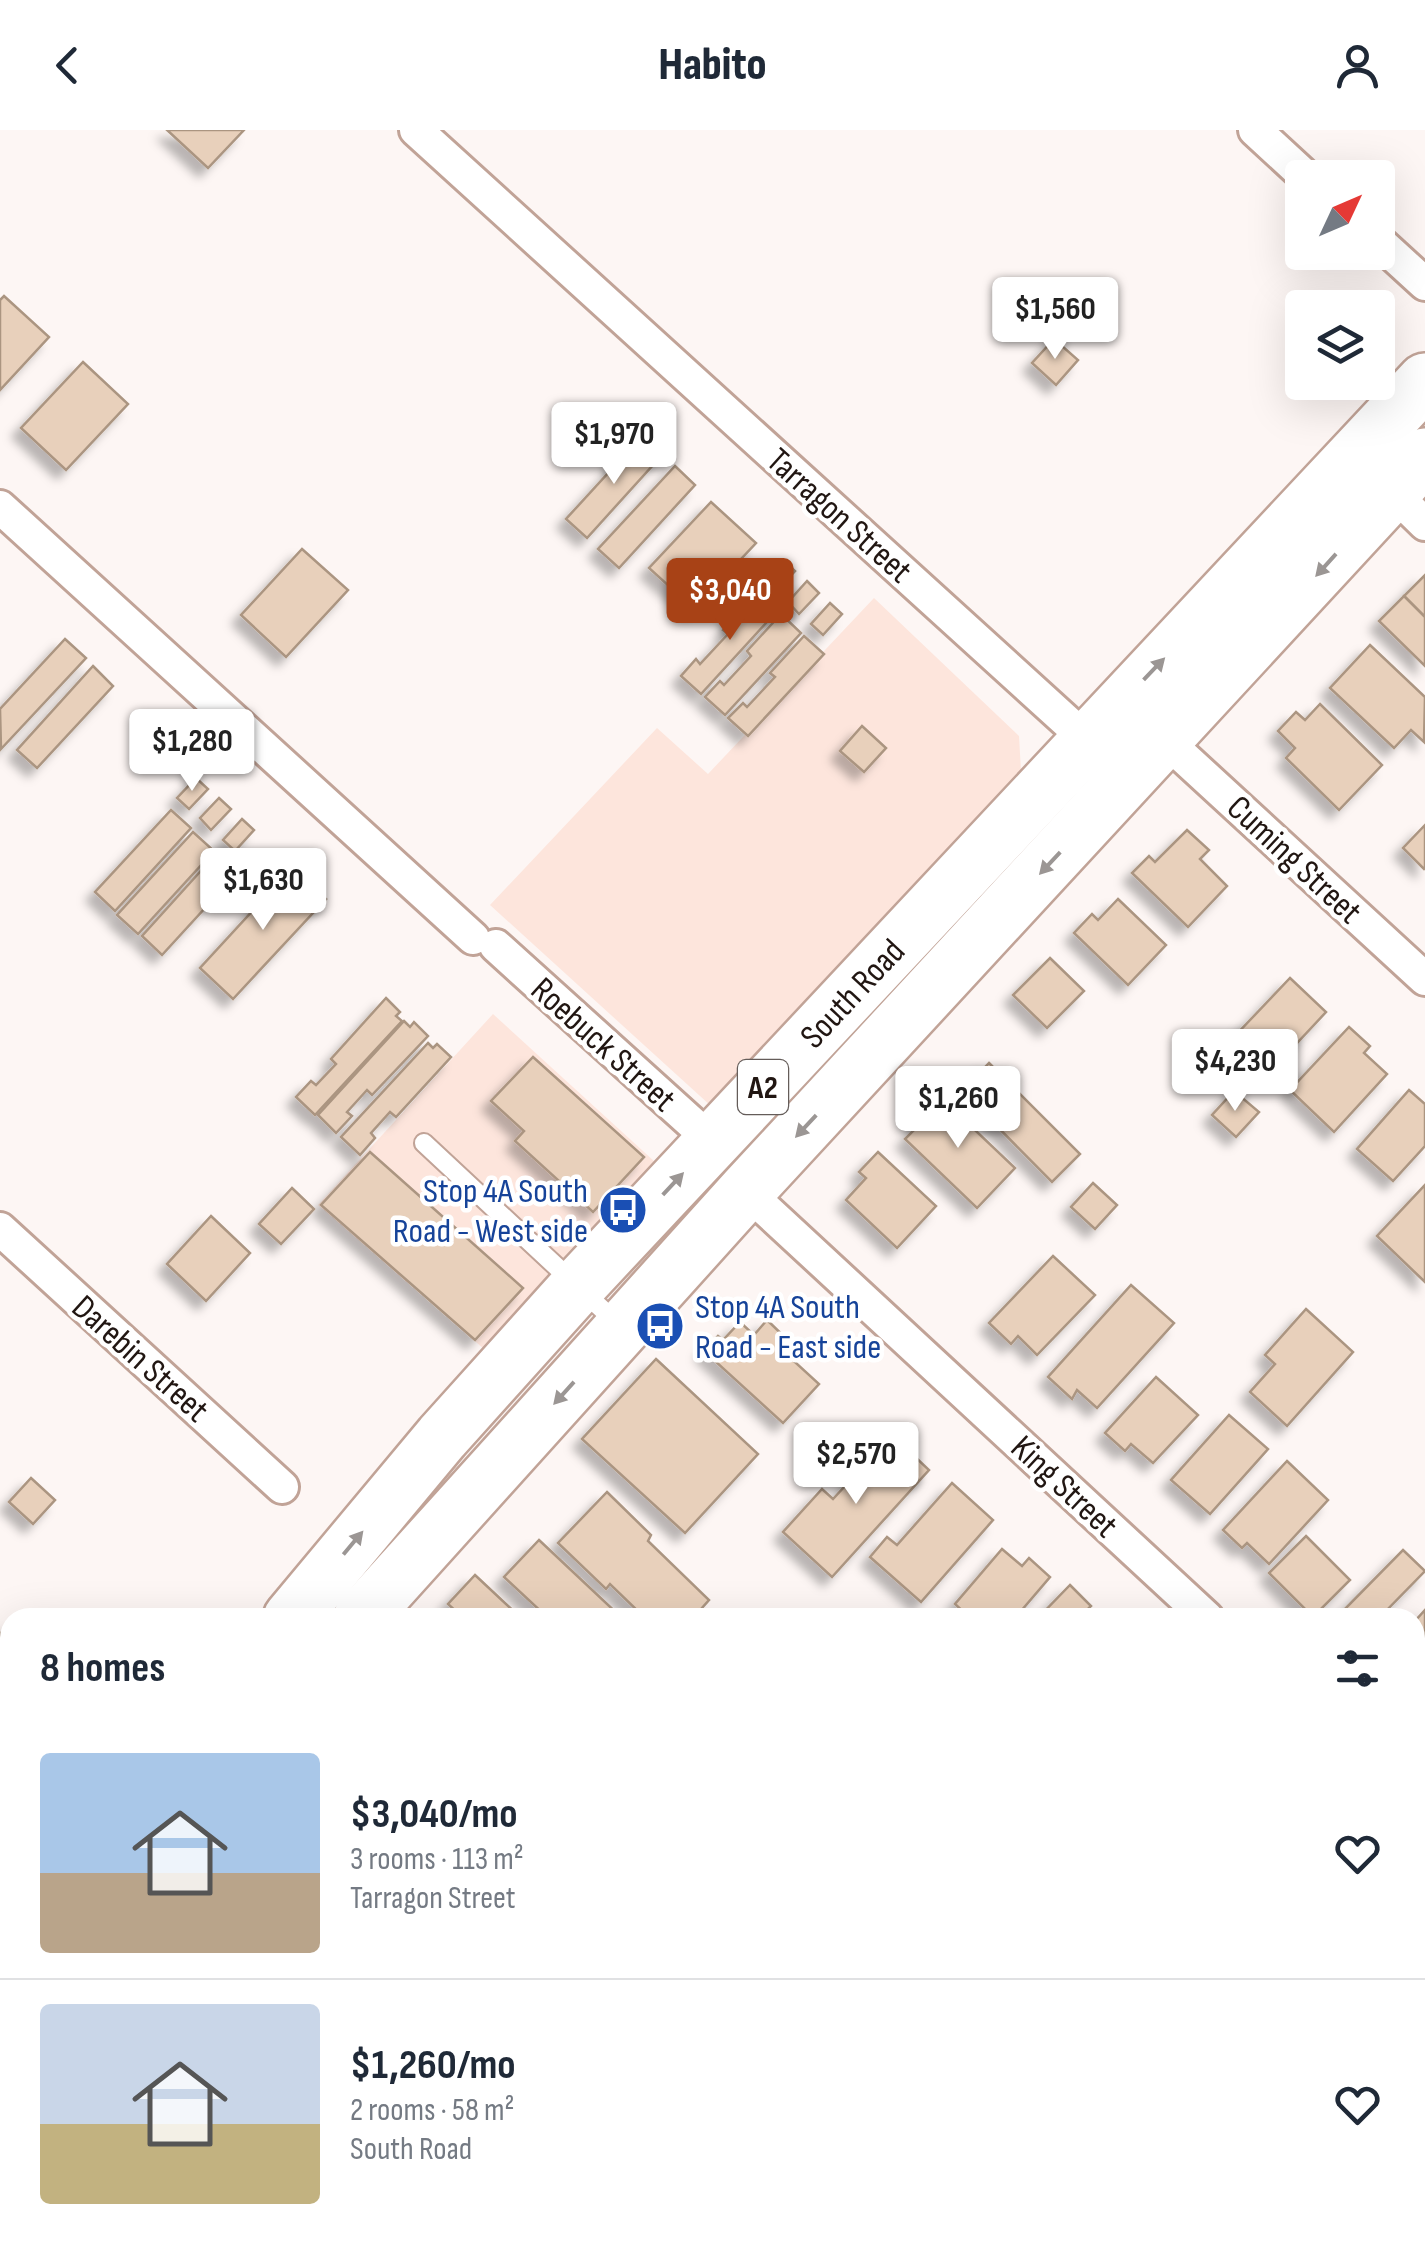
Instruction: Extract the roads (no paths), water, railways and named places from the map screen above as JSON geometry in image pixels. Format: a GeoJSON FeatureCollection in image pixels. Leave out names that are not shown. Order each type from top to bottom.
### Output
{"type":"FeatureCollection","features":[{"type":"Feature","properties":{"kind":"highway","name":"South Road"},"geometry":{"type":"LineString","coordinates":[[370,1608],[746,1191],[1400,482],[1425,381]]}},
{"type":"Feature","properties":{"kind":"highway","name":"South Road"},"geometry":{"type":"LineString","coordinates":[[298,1608],[442,1437],[576,1288],[1086,739],[1400,482]]}},
{"type":"Feature","properties":{"kind":"highway"},"geometry":{"type":"LineString","coordinates":[[1086,739],[1104,750],[1120,746],[1240,659]]}},
{"type":"Feature","properties":{"kind":"highway"},"geometry":{"type":"LineString","coordinates":[[1086,739],[1098,764],[1092,818]]}},
{"type":"Feature","properties":{"kind":"street","name":"Tarragon Street"},"geometry":{"type":"LineString","coordinates":[[416,130],[1086,739]]}},
{"type":"Feature","properties":{"kind":"street"},"geometry":{"type":"LineString","coordinates":[[1254,130],[1287,160]]}},
{"type":"Feature","properties":{"kind":"street"},"geometry":{"type":"LineString","coordinates":[[1395,257],[1425,284]]}},
{"type":"Feature","properties":{"kind":"street","name":"Roebuck Street"},"geometry":{"type":"LineString","coordinates":[[0,507],[713,1142]]}},
{"type":"Feature","properties":{"kind":"street","name":"Cuming Street"},"geometry":{"type":"LineString","coordinates":[[1164,740],[1425,979]]}},
{"type":"Feature","properties":{"kind":"street","name":"King Street"},"geometry":{"type":"LineString","coordinates":[[746,1191],[1196,1608]]}},
{"type":"Feature","properties":{"kind":"street","name":"Darebin Street"},"geometry":{"type":"LineString","coordinates":[[0,1229],[282,1487]]}},
{"type":"Feature","properties":{"kind":"lane"},"geometry":{"type":"LineString","coordinates":[[424,1143],[622,1328]]}},
{"type":"Feature","properties":{"kind":"place","name":"Stop 4A South Road - West side"},"geometry":{"type":"Point","coordinates":[623,1210]}},
{"type":"Feature","properties":{"kind":"place","name":"Stop 4A South Road - East side"},"geometry":{"type":"Point","coordinates":[660,1326]}}]}
